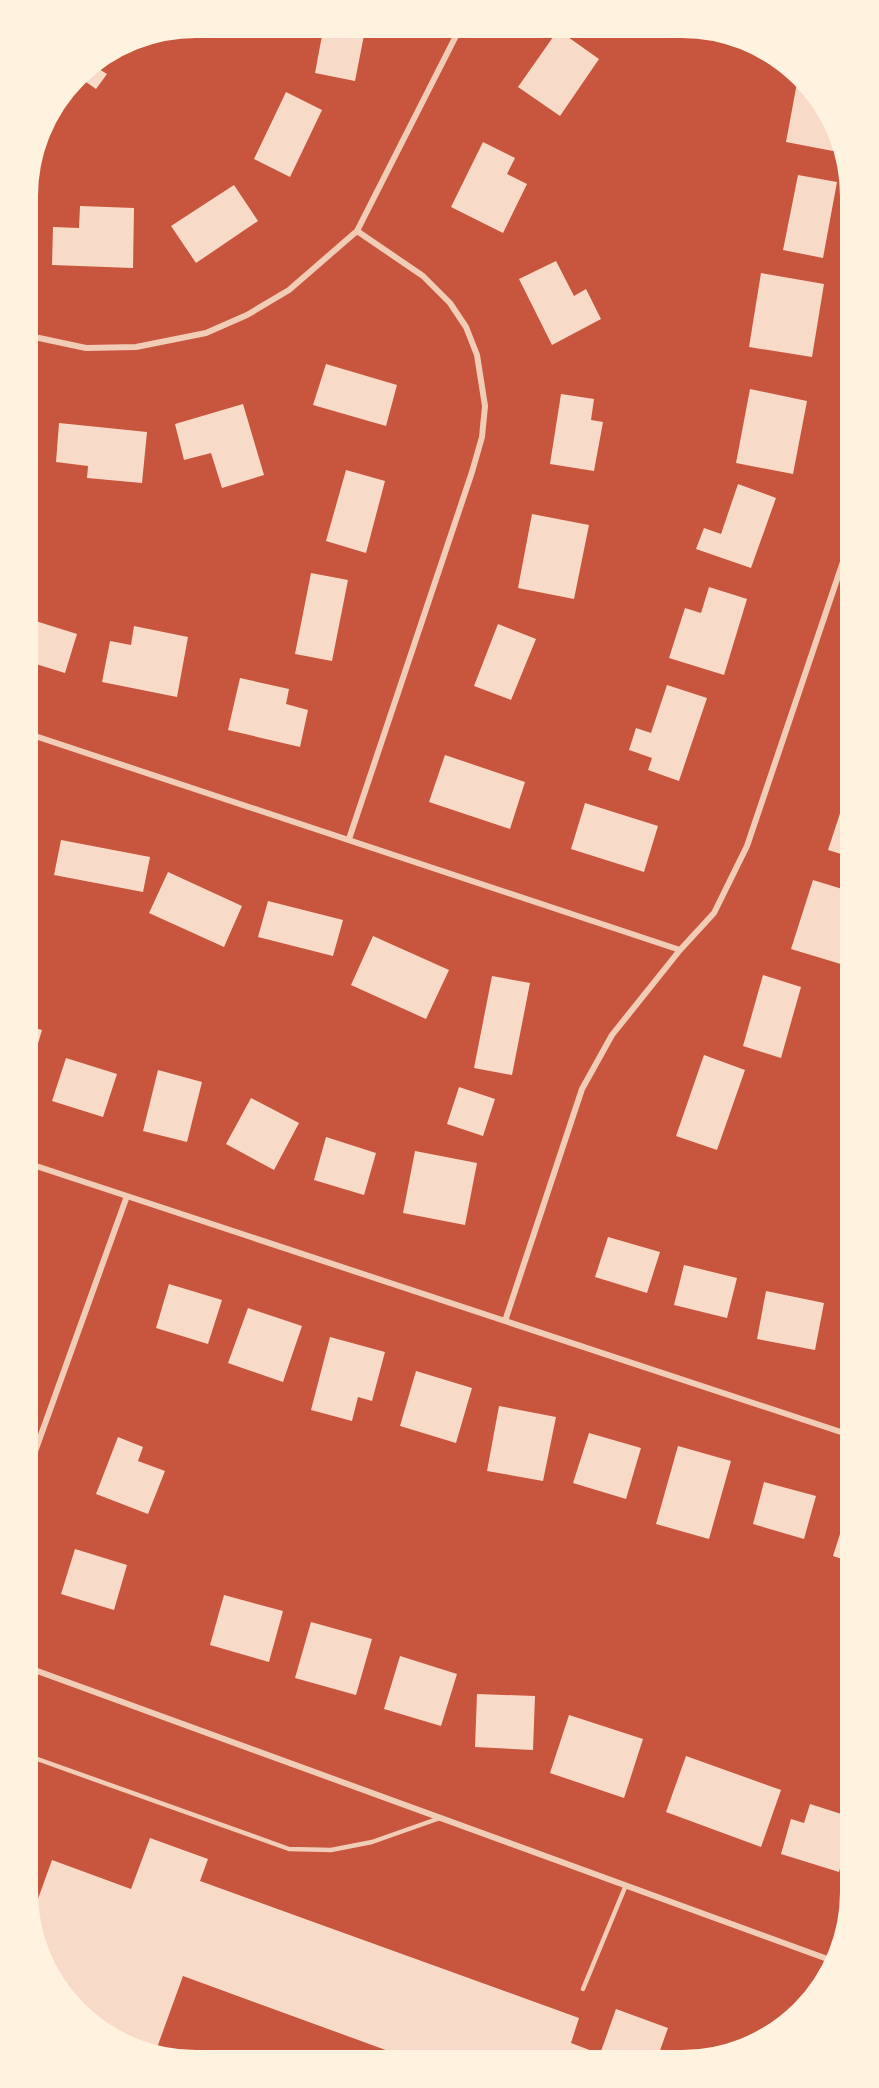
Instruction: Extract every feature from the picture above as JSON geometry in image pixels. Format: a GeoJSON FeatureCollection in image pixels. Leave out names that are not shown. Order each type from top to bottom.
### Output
{"type":"FeatureCollection","features":[{"type":"Feature","properties":{"kind":"street"},"geometry":{"type":"LineString","coordinates":[[35,337],[86,348],[136,347],[206,333],[247,315],[289,290],[357,231],[457,34]]}},
{"type":"Feature","properties":{"kind":"street"},"geometry":{"type":"LineString","coordinates":[[349,839],[472,472],[482,437],[485,406],[477,355],[466,327],[450,303],[423,276],[357,231]]}},
{"type":"Feature","properties":{"kind":"street"},"geometry":{"type":"LineString","coordinates":[[505,1321],[582,1089],[612,1035],[680,950],[714,913],[747,846],[844,559]]}},
{"type":"Feature","properties":{"kind":"street"},"geometry":{"type":"LineString","coordinates":[[35,736],[680,950]]}},
{"type":"Feature","properties":{"kind":"street"},"geometry":{"type":"LineString","coordinates":[[34,1165],[844,1433]]}},
{"type":"Feature","properties":{"kind":"street"},"geometry":{"type":"LineString","coordinates":[[34,1454],[128,1196]]}},
{"type":"Feature","properties":{"kind":"street"},"geometry":{"type":"LineString","coordinates":[[34,1670],[829,1960]]}},
{"type":"Feature","properties":{"kind":"lane"},"geometry":{"type":"LineString","coordinates":[[34,1758],[289,1849],[331,1850],[372,1842],[441,1818]]}},
{"type":"Feature","properties":{"kind":"lane"},"geometry":{"type":"LineString","coordinates":[[583,1989],[626,1885]]}},
{"type":"Feature","properties":{"kind":"building"},"geometry":{"type":"Polygon","coordinates":[[[322,34],[364,34],[355,81],[315,73],[322,34]]]}},
{"type":"Feature","properties":{"kind":"building"},"geometry":{"type":"Polygon","coordinates":[[[555,34],[564,34],[599,59],[560,116],[518,87],[555,34]]]}},
{"type":"Feature","properties":{"kind":"building"},"geometry":{"type":"Polygon","coordinates":[[[98,68],[107,74],[96,89],[84,81],[98,68]]]}},
{"type":"Feature","properties":{"kind":"building"},"geometry":{"type":"Polygon","coordinates":[[[797,82],[823,116],[835,143],[833,151],[786,142],[797,82]]]}},
{"type":"Feature","properties":{"kind":"building"},"geometry":{"type":"Polygon","coordinates":[[[286,92],[322,110],[290,177],[254,159],[286,92]]]}},
{"type":"Feature","properties":{"kind":"building"},"geometry":{"type":"Polygon","coordinates":[[[483,142],[515,158],[507,174],[527,184],[503,233],[451,207],[483,142]]]}},
{"type":"Feature","properties":{"kind":"building"},"geometry":{"type":"Polygon","coordinates":[[[798,175],[837,182],[823,258],[783,250],[798,175]]]}},
{"type":"Feature","properties":{"kind":"building"},"geometry":{"type":"Polygon","coordinates":[[[234,185],[258,221],[196,263],[171,226],[234,185]]]}},
{"type":"Feature","properties":{"kind":"building"},"geometry":{"type":"Polygon","coordinates":[[[80,206],[134,208],[133,268],[52,265],[53,227],[79,228],[80,206]]]}},
{"type":"Feature","properties":{"kind":"building"},"geometry":{"type":"Polygon","coordinates":[[[556,261],[574,296],[586,289],[601,319],[552,345],[519,279],[556,261]]]}},
{"type":"Feature","properties":{"kind":"building"},"geometry":{"type":"Polygon","coordinates":[[[761,273],[824,284],[812,357],[749,347],[761,273]]]}},
{"type":"Feature","properties":{"kind":"building"},"geometry":{"type":"Polygon","coordinates":[[[326,364],[397,385],[386,426],[313,405],[326,364]]]}},
{"type":"Feature","properties":{"kind":"building"},"geometry":{"type":"Polygon","coordinates":[[[750,389],[807,401],[793,474],[736,463],[750,389]]]}},
{"type":"Feature","properties":{"kind":"building"},"geometry":{"type":"Polygon","coordinates":[[[561,394],[594,399],[591,420],[603,422],[594,471],[550,464],[561,394]]]}},
{"type":"Feature","properties":{"kind":"building"},"geometry":{"type":"Polygon","coordinates":[[[243,404],[264,475],[222,488],[211,453],[184,460],[175,424],[243,404]]]}},
{"type":"Feature","properties":{"kind":"building"},"geometry":{"type":"Polygon","coordinates":[[[59,423],[147,432],[142,483],[87,478],[88,466],[56,462],[59,423]]]}},
{"type":"Feature","properties":{"kind":"building"},"geometry":{"type":"Polygon","coordinates":[[[346,470],[385,481],[366,553],[326,541],[346,470]]]}},
{"type":"Feature","properties":{"kind":"building"},"geometry":{"type":"Polygon","coordinates":[[[738,484],[776,498],[751,568],[696,549],[704,528],[721,534],[738,484]]]}},
{"type":"Feature","properties":{"kind":"building"},"geometry":{"type":"Polygon","coordinates":[[[532,514],[589,525],[574,599],[518,588],[532,514]]]}},
{"type":"Feature","properties":{"kind":"building"},"geometry":{"type":"Polygon","coordinates":[[[311,573],[348,580],[332,661],[295,654],[311,573]]]}},
{"type":"Feature","properties":{"kind":"building"},"geometry":{"type":"Polygon","coordinates":[[[709,587],[747,599],[724,675],[669,658],[685,608],[701,613],[709,587]]]}},
{"type":"Feature","properties":{"kind":"building"},"geometry":{"type":"Polygon","coordinates":[[[35,621],[77,634],[65,673],[35,664],[35,621]]]}},
{"type":"Feature","properties":{"kind":"building"},"geometry":{"type":"Polygon","coordinates":[[[498,624],[536,639],[511,700],[474,686],[498,624]]]}},
{"type":"Feature","properties":{"kind":"building"},"geometry":{"type":"Polygon","coordinates":[[[134,626],[188,637],[177,697],[102,682],[110,641],[131,645],[134,626]]]}},
{"type":"Feature","properties":{"kind":"building"},"geometry":{"type":"Polygon","coordinates":[[[240,678],[289,689],[286,704],[308,710],[300,747],[228,730],[240,678]]]}},
{"type":"Feature","properties":{"kind":"building"},"geometry":{"type":"Polygon","coordinates":[[[667,685],[707,698],[679,781],[648,770],[652,758],[629,750],[636,728],[651,733],[667,685]]]}},
{"type":"Feature","properties":{"kind":"building"},"geometry":{"type":"Polygon","coordinates":[[[445,755],[525,782],[510,829],[429,802],[445,755]]]}},
{"type":"Feature","properties":{"kind":"building"},"geometry":{"type":"Polygon","coordinates":[[[844,801],[844,855],[828,850],[844,801]]]}},
{"type":"Feature","properties":{"kind":"building"},"geometry":{"type":"Polygon","coordinates":[[[585,803],[658,826],[644,872],[571,849],[585,803]]]}},
{"type":"Feature","properties":{"kind":"building"},"geometry":{"type":"Polygon","coordinates":[[[61,840],[150,857],[143,892],[54,875],[61,840]]]}},
{"type":"Feature","properties":{"kind":"building"},"geometry":{"type":"Polygon","coordinates":[[[168,872],[242,906],[224,947],[149,913],[168,872]]]}},
{"type":"Feature","properties":{"kind":"building"},"geometry":{"type":"Polygon","coordinates":[[[813,880],[844,890],[844,965],[791,949],[813,880]]]}},
{"type":"Feature","properties":{"kind":"building"},"geometry":{"type":"Polygon","coordinates":[[[268,901],[343,920],[333,956],[258,937],[268,901]]]}},
{"type":"Feature","properties":{"kind":"building"},"geometry":{"type":"Polygon","coordinates":[[[373,936],[449,970],[426,1019],[351,985],[373,936]]]}},
{"type":"Feature","properties":{"kind":"building"},"geometry":{"type":"Polygon","coordinates":[[[763,975],[801,987],[781,1058],[743,1046],[763,975]]]}},
{"type":"Feature","properties":{"kind":"building"},"geometry":{"type":"Polygon","coordinates":[[[492,976],[530,983],[512,1075],[474,1068],[492,976]]]}},
{"type":"Feature","properties":{"kind":"building"},"geometry":{"type":"Polygon","coordinates":[[[35,1028],[42,1030],[34,1055],[35,1028]]]}},
{"type":"Feature","properties":{"kind":"building"},"geometry":{"type":"Polygon","coordinates":[[[704,1055],[745,1070],[717,1150],[676,1136],[704,1055]]]}},
{"type":"Feature","properties":{"kind":"building"},"geometry":{"type":"Polygon","coordinates":[[[66,1058],[117,1074],[103,1117],[52,1101],[66,1058]]]}},
{"type":"Feature","properties":{"kind":"building"},"geometry":{"type":"Polygon","coordinates":[[[158,1070],[202,1082],[187,1142],[143,1131],[158,1070]]]}},
{"type":"Feature","properties":{"kind":"building"},"geometry":{"type":"Polygon","coordinates":[[[459,1087],[495,1099],[483,1136],[447,1124],[459,1087]]]}},
{"type":"Feature","properties":{"kind":"building"},"geometry":{"type":"Polygon","coordinates":[[[251,1098],[299,1123],[274,1170],[226,1144],[251,1098]]]}},
{"type":"Feature","properties":{"kind":"building"},"geometry":{"type":"Polygon","coordinates":[[[326,1137],[376,1153],[364,1195],[314,1180],[326,1137]]]}},
{"type":"Feature","properties":{"kind":"building"},"geometry":{"type":"Polygon","coordinates":[[[415,1151],[477,1163],[465,1225],[403,1213],[415,1151]]]}},
{"type":"Feature","properties":{"kind":"building"},"geometry":{"type":"Polygon","coordinates":[[[608,1237],[660,1252],[647,1293],[595,1277],[608,1237]]]}},
{"type":"Feature","properties":{"kind":"building"},"geometry":{"type":"Polygon","coordinates":[[[684,1265],[737,1278],[727,1318],[674,1305],[684,1265]]]}},
{"type":"Feature","properties":{"kind":"building"},"geometry":{"type":"Polygon","coordinates":[[[169,1284],[222,1300],[208,1344],[156,1328],[169,1284]]]}},
{"type":"Feature","properties":{"kind":"building"},"geometry":{"type":"Polygon","coordinates":[[[766,1291],[824,1303],[815,1350],[757,1339],[766,1291]]]}},
{"type":"Feature","properties":{"kind":"building"},"geometry":{"type":"Polygon","coordinates":[[[248,1308],[302,1326],[283,1382],[228,1363],[248,1308]]]}},
{"type":"Feature","properties":{"kind":"building"},"geometry":{"type":"Polygon","coordinates":[[[330,1337],[385,1352],[372,1401],[358,1397],[352,1421],[311,1410],[330,1337]]]}},
{"type":"Feature","properties":{"kind":"building"},"geometry":{"type":"Polygon","coordinates":[[[416,1371],[472,1388],[456,1443],[400,1426],[416,1371]]]}},
{"type":"Feature","properties":{"kind":"building"},"geometry":{"type":"Polygon","coordinates":[[[499,1406],[556,1417],[543,1481],[487,1471],[499,1406]]]}},
{"type":"Feature","properties":{"kind":"building"},"geometry":{"type":"Polygon","coordinates":[[[589,1433],[641,1448],[626,1499],[573,1483],[589,1433]]]}},
{"type":"Feature","properties":{"kind":"building"},"geometry":{"type":"Polygon","coordinates":[[[118,1437],[143,1447],[138,1461],[165,1471],[148,1514],[96,1494],[118,1437]]]}},
{"type":"Feature","properties":{"kind":"building"},"geometry":{"type":"Polygon","coordinates":[[[678,1446],[731,1461],[709,1539],[656,1524],[678,1446]]]}},
{"type":"Feature","properties":{"kind":"building"},"geometry":{"type":"Polygon","coordinates":[[[764,1482],[816,1496],[804,1539],[753,1524],[764,1482]]]}},
{"type":"Feature","properties":{"kind":"building"},"geometry":{"type":"Polygon","coordinates":[[[844,1522],[844,1560],[833,1556],[844,1522]]]}},
{"type":"Feature","properties":{"kind":"building"},"geometry":{"type":"Polygon","coordinates":[[[75,1549],[127,1565],[114,1610],[61,1594],[75,1549]]]}},
{"type":"Feature","properties":{"kind":"building"},"geometry":{"type":"Polygon","coordinates":[[[224,1595],[283,1611],[269,1662],[210,1645],[224,1595]]]}},
{"type":"Feature","properties":{"kind":"building"},"geometry":{"type":"Polygon","coordinates":[[[311,1622],[372,1639],[356,1695],[295,1678],[311,1622]]]}},
{"type":"Feature","properties":{"kind":"building"},"geometry":{"type":"Polygon","coordinates":[[[400,1656],[457,1674],[441,1726],[384,1709],[400,1656]]]}},
{"type":"Feature","properties":{"kind":"building"},"geometry":{"type":"Polygon","coordinates":[[[477,1694],[535,1696],[533,1750],[475,1747],[477,1694]]]}},
{"type":"Feature","properties":{"kind":"building"},"geometry":{"type":"Polygon","coordinates":[[[569,1715],[643,1739],[624,1798],[550,1773],[569,1715]]]}},
{"type":"Feature","properties":{"kind":"building"},"geometry":{"type":"Polygon","coordinates":[[[686,1756],[781,1790],[761,1847],[666,1812],[686,1756]]]}},
{"type":"Feature","properties":{"kind":"building"},"geometry":{"type":"Polygon","coordinates":[[[810,1804],[844,1815],[844,1854],[839,1872],[781,1854],[791,1819],[804,1823],[810,1804]]]}},
{"type":"Feature","properties":{"kind":"building"},"geometry":{"type":"Polygon","coordinates":[[[150,1838],[208,1859],[200,1881],[579,2018],[571,2043],[600,2054],[397,2054],[183,1976],[157,2048],[144,2045],[106,2026],[75,1998],[62,1982],[43,1944],[35,1906],[52,1860],[131,1889],[150,1838]]]}},
{"type":"Feature","properties":{"kind":"building"},"geometry":{"type":"Polygon","coordinates":[[[616,2009],[668,2028],[659,2054],[600,2054],[616,2009]]]}}]}
